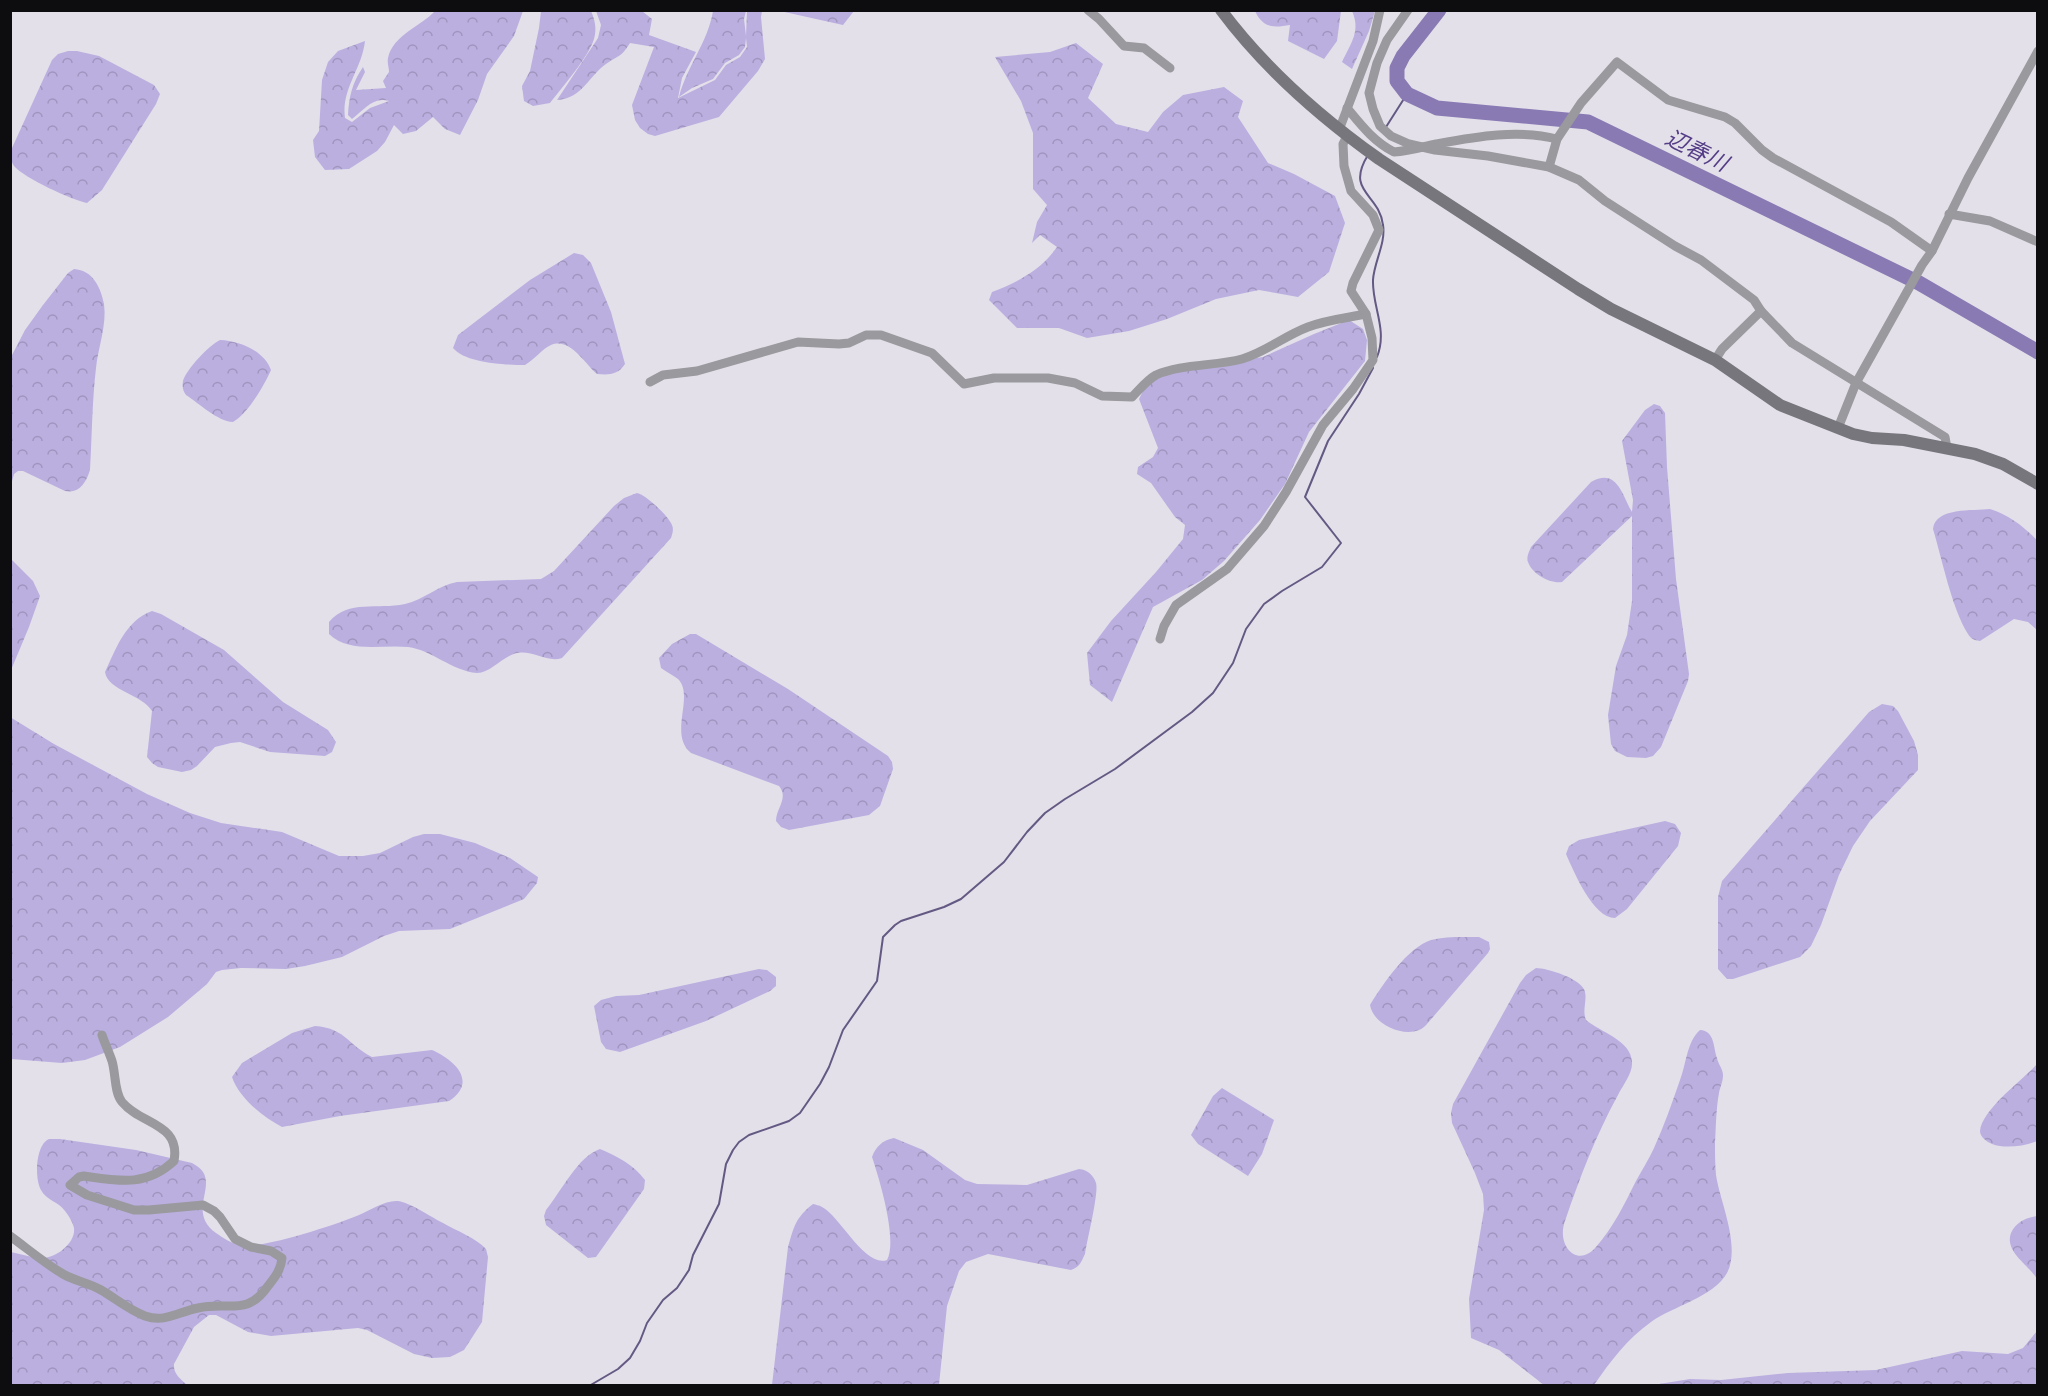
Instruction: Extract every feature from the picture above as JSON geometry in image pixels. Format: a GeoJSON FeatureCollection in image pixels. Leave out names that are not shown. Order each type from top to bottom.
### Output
{"type":"FeatureCollection","features":[{"type":"Feature","properties":{"kind":"street"},"geometry":{"type":"LineString","coordinates":[[1088,10],[1124,46],[1144,48],[1170,68]]}},
{"type":"Feature","properties":{"kind":"street"},"geometry":{"type":"LineString","coordinates":[[1221,10],[1265,63],[1300,97],[1343,133],[1379,159],[1611,309],[1714,360],[1780,405],[1838,428],[1872,438],[1904,440],[1975,454],[2003,464],[2037,484]]}},
{"type":"Feature","properties":{"kind":"street"},"geometry":{"type":"LineString","coordinates":[[1160,639],[1164,626],[1176,605],[1227,569],[1264,526],[1286,492],[1323,425],[1353,389],[1372,360],[1372,338],[1366,314],[1352,291],[1353,283],[1379,230],[1373,215],[1351,191],[1344,166],[1343,133],[1347,108],[1373,42],[1380,10]]}},
{"type":"Feature","properties":{"kind":"street"},"geometry":{"type":"LineString","coordinates":[[1408,10],[1387,40],[1377,63],[1370,93],[1373,110],[1380,126],[1391,136],[1408,144],[1423,147],[1549,167],[1579,180],[1605,201],[1701,260],[1754,300],[1761,311],[1792,343],[1945,437],[1947,448]]}},
{"type":"Feature","properties":{"kind":"street"},"geometry":{"type":"LineString","coordinates":[[1838,428],[1856,383],[1932,251],[1949,214],[2037,51]]}},
{"type":"Feature","properties":{"kind":"street"},"geometry":{"type":"LineString","coordinates":[[1549,167],[1559,137],[1581,103],[1617,62],[1668,100],[1725,117],[1735,123],[1773,158],[1891,222],[1932,251]]}},
{"type":"Feature","properties":{"kind":"street"},"geometry":{"type":"LineString","coordinates":[[1347,108],[1368,134],[1394,152],[1478,137],[1515,134],[1559,137]]}},
{"type":"Feature","properties":{"kind":"street"},"geometry":{"type":"LineString","coordinates":[[1949,214],[1990,221],[2037,242]]}},
{"type":"Feature","properties":{"kind":"street"},"geometry":{"type":"LineString","coordinates":[[1714,360],[1761,311]]}},
{"type":"Feature","properties":{"kind":"street"},"geometry":{"type":"LineString","coordinates":[[650,382],[663,375],[697,371],[798,342],[839,344],[873,335],[903,342],[932,353],[964,384],[994,378],[1048,378],[1075,383],[1102,396],[1132,397],[1155,375],[1241,359],[1265,350],[1308,327],[1366,314]]}},
{"type":"Feature","properties":{"kind":"street"},"geometry":{"type":"LineString","coordinates":[[10,1236],[64,1275],[98,1288],[142,1315],[154,1319],[165,1319],[199,1307],[240,1307],[255,1302],[281,1268],[282,1258],[271,1251],[250,1247],[235,1239],[220,1217],[203,1205],[134,1210],[87,1196],[70,1185],[79,1177],[84,1176],[132,1181],[148,1178],[174,1161],[176,1149],[170,1135],[151,1121],[138,1115],[118,1097],[112,1063],[102,1035]]}},
{"type":"Feature","properties":{"kind":"green space"},"geometry":{"type":"Polygon","coordinates":[[[435,11],[523,11],[514,36],[487,74],[478,100],[460,135],[445,129],[433,117],[416,131],[403,134],[394,125],[377,151],[349,169],[325,170],[315,157],[313,140],[319,131],[322,80],[328,62],[338,51],[365,41],[346,98],[345,118],[352,122],[370,108],[389,101],[373,102],[352,119],[348,115],[352,90],[363,67],[365,72],[356,90],[386,88],[383,81],[389,72],[388,60],[395,43],[435,11]]]}},
{"type":"Feature","properties":{"kind":"green space"},"geometry":{"type":"Polygon","coordinates":[[[541,11],[591,11],[595,32],[586,55],[550,103],[533,106],[524,101],[522,86],[530,71],[541,11]]]}},
{"type":"Feature","properties":{"kind":"green space"},"geometry":{"type":"Polygon","coordinates":[[[596,11],[642,11],[652,19],[649,35],[696,52],[682,78],[678,98],[715,80],[726,65],[740,57],[747,47],[746,38],[745,47],[739,55],[725,63],[713,79],[692,88],[679,97],[707,33],[713,11],[746,11],[744,19],[746,36],[747,11],[762,11],[765,59],[758,71],[719,117],[655,136],[640,128],[635,120],[632,105],[654,47],[630,43],[623,53],[602,67],[580,90],[566,99],[557,100],[598,38],[601,25],[596,11]]]}},
{"type":"Feature","properties":{"kind":"green space"},"geometry":{"type":"Polygon","coordinates":[[[780,11],[854,11],[843,25],[780,11]]]}},
{"type":"Feature","properties":{"kind":"green space"},"geometry":{"type":"Polygon","coordinates":[[[1255,11],[1341,11],[1337,41],[1324,59],[1288,41],[1290,25],[1269,26],[1261,21],[1255,11]]]}},
{"type":"Feature","properties":{"kind":"green space"},"geometry":{"type":"Polygon","coordinates":[[[1352,11],[1375,11],[1352,69],[1342,62],[1355,31],[1355,18],[1352,11]]]}},
{"type":"Feature","properties":{"kind":"green space"},"geometry":{"type":"Polygon","coordinates":[[[1076,43],[1103,64],[1088,98],[1116,124],[1148,132],[1163,112],[1183,95],[1224,87],[1243,101],[1238,117],[1268,163],[1335,196],[1345,223],[1329,272],[1298,297],[1259,290],[1216,299],[1167,319],[1129,331],[1087,338],[1059,328],[1017,328],[989,300],[992,292],[1028,274],[1044,262],[1057,247],[1040,235],[1032,243],[1037,222],[1047,205],[1033,189],[1033,133],[1021,101],[995,57],[1050,52],[1076,43]]]}},
{"type":"Feature","properties":{"kind":"green space"},"geometry":{"type":"Polygon","coordinates":[[[68,51],[99,56],[154,85],[160,94],[102,190],[87,203],[60,193],[19,171],[14,166],[11,157],[12,148],[52,60],[58,54],[68,51]]]}},
{"type":"Feature","properties":{"kind":"green space"},"geometry":{"type":"Polygon","coordinates":[[[574,253],[583,255],[591,263],[611,312],[625,364],[619,370],[609,374],[597,374],[571,348],[558,344],[551,345],[525,365],[497,364],[476,360],[466,357],[453,348],[458,335],[530,280],[574,253]]]}},
{"type":"Feature","properties":{"kind":"green space"},"geometry":{"type":"Polygon","coordinates":[[[74,269],[81,270],[95,281],[101,292],[105,312],[95,381],[90,470],[84,483],[74,491],[65,491],[23,471],[14,474],[11,485],[11,357],[25,330],[68,273],[74,269]]]}},
{"type":"Feature","properties":{"kind":"green space"},"geometry":{"type":"Polygon","coordinates":[[[1349,320],[1363,329],[1367,340],[1365,361],[1309,432],[1285,484],[1260,520],[1224,561],[1202,580],[1153,607],[1112,702],[1090,685],[1087,653],[1111,621],[1183,539],[1185,525],[1175,517],[1151,483],[1137,474],[1138,467],[1153,457],[1158,448],[1139,399],[1144,389],[1161,374],[1263,357],[1349,320]]]}},
{"type":"Feature","properties":{"kind":"green space"},"geometry":{"type":"Polygon","coordinates":[[[220,340],[235,342],[257,352],[268,363],[271,370],[250,406],[233,422],[221,419],[209,412],[186,395],[183,390],[185,376],[193,365],[204,352],[220,340]]]}},
{"type":"Feature","properties":{"kind":"green space"},"geometry":{"type":"Polygon","coordinates":[[[1654,404],[1660,406],[1665,413],[1676,579],[1689,674],[1661,747],[1653,756],[1646,758],[1627,757],[1615,751],[1611,744],[1608,715],[1616,666],[1627,635],[1632,601],[1632,516],[1562,582],[1547,580],[1537,574],[1527,558],[1531,547],[1591,482],[1600,478],[1613,480],[1618,485],[1632,512],[1633,500],[1622,441],[1645,410],[1654,404]]]}},
{"type":"Feature","properties":{"kind":"green space"},"geometry":{"type":"Polygon","coordinates":[[[637,493],[650,501],[668,519],[673,528],[671,538],[562,658],[551,659],[529,653],[517,653],[477,673],[459,669],[417,649],[398,646],[356,646],[337,640],[329,634],[329,622],[345,610],[405,604],[457,582],[541,579],[554,571],[614,506],[624,498],[637,493]]]}},
{"type":"Feature","properties":{"kind":"green space"},"geometry":{"type":"Polygon","coordinates":[[[1990,509],[2003,514],[2037,540],[2037,630],[2028,622],[2014,619],[1980,641],[1969,636],[1962,624],[1933,529],[1935,522],[1947,514],[1965,510],[1990,509]]]}},
{"type":"Feature","properties":{"kind":"green space"},"geometry":{"type":"Polygon","coordinates":[[[11,559],[33,581],[40,596],[11,670],[11,559]]]}},
{"type":"Feature","properties":{"kind":"green space"},"geometry":{"type":"Polygon","coordinates":[[[152,611],[224,650],[283,702],[328,730],[336,742],[332,752],[325,756],[270,752],[240,742],[215,747],[191,770],[182,772],[158,767],[152,763],[147,757],[152,711],[141,700],[112,684],[105,672],[128,629],[152,611]]]}},
{"type":"Feature","properties":{"kind":"green space"},"geometry":{"type":"Polygon","coordinates":[[[690,634],[696,634],[788,689],[888,756],[893,769],[880,806],[869,815],[789,830],[781,827],[776,821],[783,795],[779,786],[691,753],[682,736],[684,695],[682,686],[678,679],[661,668],[659,658],[672,644],[690,634]]]}},
{"type":"Feature","properties":{"kind":"green space"},"geometry":{"type":"Polygon","coordinates":[[[1882,704],[1893,706],[1898,711],[1914,741],[1918,755],[1918,770],[1870,821],[1853,846],[1811,946],[1800,957],[1727,979],[1718,969],[1718,897],[1722,881],[1869,712],[1882,704]]]}},
{"type":"Feature","properties":{"kind":"green space"},"geometry":{"type":"Polygon","coordinates":[[[10,717],[54,744],[147,794],[190,813],[221,823],[282,832],[339,856],[380,853],[413,837],[440,834],[475,843],[510,858],[538,877],[537,883],[524,899],[450,929],[399,931],[342,957],[305,966],[286,969],[241,968],[216,972],[207,984],[168,1017],[120,1047],[85,1060],[62,1063],[11,1059],[10,717]]]}},
{"type":"Feature","properties":{"kind":"green space"},"geometry":{"type":"Polygon","coordinates":[[[1665,821],[1675,824],[1681,833],[1678,846],[1627,909],[1615,918],[1599,911],[1585,893],[1566,854],[1569,846],[1579,840],[1665,821]]]}},
{"type":"Feature","properties":{"kind":"green space"},"geometry":{"type":"Polygon","coordinates":[[[1479,937],[1489,942],[1488,953],[1427,1024],[1419,1030],[1405,1032],[1389,1027],[1372,1012],[1370,1005],[1389,977],[1413,950],[1431,940],[1479,937]]]}},
{"type":"Feature","properties":{"kind":"green space"},"geometry":{"type":"Polygon","coordinates":[[[1536,968],[1564,975],[1583,987],[1586,1020],[1621,1042],[1630,1054],[1632,1062],[1629,1075],[1589,1156],[1565,1221],[1563,1238],[1566,1246],[1575,1255],[1582,1256],[1596,1247],[1618,1215],[1654,1148],[1677,1089],[1692,1040],[1700,1030],[1711,1036],[1723,1073],[1717,1112],[1715,1159],[1718,1186],[1731,1237],[1731,1262],[1727,1273],[1713,1289],[1660,1316],[1642,1329],[1620,1351],[1594,1385],[1544,1385],[1499,1350],[1471,1338],[1469,1299],[1484,1210],[1483,1194],[1452,1123],[1451,1113],[1453,1104],[1520,983],[1536,968]]]}},
{"type":"Feature","properties":{"kind":"green space"},"geometry":{"type":"Polygon","coordinates":[[[759,969],[767,970],[776,977],[776,986],[706,1021],[620,1052],[606,1049],[601,1042],[594,1006],[601,1000],[616,996],[639,995],[759,969]]]}},
{"type":"Feature","properties":{"kind":"green space"},"geometry":{"type":"Polygon","coordinates":[[[315,1026],[333,1030],[372,1057],[432,1050],[441,1054],[460,1072],[462,1086],[458,1094],[449,1101],[340,1116],[282,1127],[252,1106],[235,1085],[232,1077],[242,1063],[292,1033],[315,1026]]]}},
{"type":"Feature","properties":{"kind":"green space"},"geometry":{"type":"Polygon","coordinates":[[[2037,1064],[2037,1141],[2009,1147],[1997,1146],[1988,1142],[1980,1133],[1982,1122],[1995,1104],[2037,1064]]]}},
{"type":"Feature","properties":{"kind":"green space"},"geometry":{"type":"Polygon","coordinates":[[[1222,1088],[1274,1120],[1262,1154],[1248,1176],[1198,1144],[1191,1135],[1213,1096],[1222,1088]]]}},
{"type":"Feature","properties":{"kind":"green space"},"geometry":{"type":"Polygon","coordinates":[[[894,1138],[923,1150],[965,1180],[977,1184],[1027,1185],[1079,1169],[1087,1171],[1095,1180],[1096,1196],[1085,1254],[1078,1266],[1071,1270],[988,1254],[966,1262],[959,1271],[947,1306],[939,1385],[772,1385],[788,1247],[796,1223],[813,1204],[820,1206],[829,1212],[870,1256],[879,1260],[887,1260],[890,1251],[889,1224],[872,1157],[880,1144],[894,1138]]]}},
{"type":"Feature","properties":{"kind":"green space"},"geometry":{"type":"Polygon","coordinates":[[[49,1139],[136,1150],[192,1163],[201,1170],[205,1178],[203,1214],[207,1224],[221,1237],[240,1245],[264,1244],[317,1230],[388,1202],[398,1201],[409,1204],[472,1238],[486,1249],[488,1257],[482,1322],[464,1350],[450,1357],[432,1358],[414,1354],[367,1330],[358,1328],[271,1336],[248,1332],[216,1315],[209,1315],[194,1327],[174,1364],[176,1373],[187,1385],[11,1386],[10,1252],[48,1257],[64,1249],[74,1234],[71,1219],[59,1205],[43,1193],[37,1178],[37,1162],[41,1147],[49,1139]]]}},
{"type":"Feature","properties":{"kind":"green space"},"geometry":{"type":"Polygon","coordinates":[[[600,1149],[625,1162],[645,1180],[644,1189],[596,1257],[588,1258],[546,1225],[544,1216],[577,1167],[584,1159],[600,1149]]]}},
{"type":"Feature","properties":{"kind":"green space"},"geometry":{"type":"Polygon","coordinates":[[[2038,1216],[2037,1279],[2018,1258],[2010,1240],[2013,1229],[2019,1223],[2038,1216]]]}},
{"type":"Feature","properties":{"kind":"green space"},"geometry":{"type":"Polygon","coordinates":[[[2037,1331],[2037,1385],[1662,1386],[1659,1384],[1690,1379],[1721,1380],[1788,1373],[1876,1370],[1962,1351],[2008,1354],[2023,1348],[2037,1331]]]}},
{"type":"Feature","properties":{"kind":"waterway","name":"辺春川"},"geometry":{"type":"LineString","coordinates":[[1439,10],[1403,56],[1397,68],[1397,81],[1407,94],[1437,108],[1588,122],[1919,283],[2038,352]]}},
{"type":"Feature","properties":{"kind":"waterway"},"geometry":{"type":"LineString","coordinates":[[1386,127],[1407,94]]}},
{"type":"Feature","properties":{"kind":"waterway"},"geometry":{"type":"LineString","coordinates":[[1368,155],[1360,177],[1365,192],[1380,214],[1383,225],[1373,280],[1381,337],[1377,357]]}},
{"type":"Feature","properties":{"kind":"waterway"},"geometry":{"type":"LineString","coordinates":[[589,1386],[618,1369],[630,1358],[647,1323],[689,1270],[693,1255],[719,1204],[726,1164],[739,1142],[749,1135],[789,1121],[800,1113],[820,1084],[843,1030],[877,981],[883,937],[901,921],[961,899],[1004,862],[1045,813],[1115,769],[1192,712],[1213,693],[1233,663],[1246,629],[1264,604],[1322,567],[1341,543],[1305,497],[1328,441],[1373,368]]}}]}
